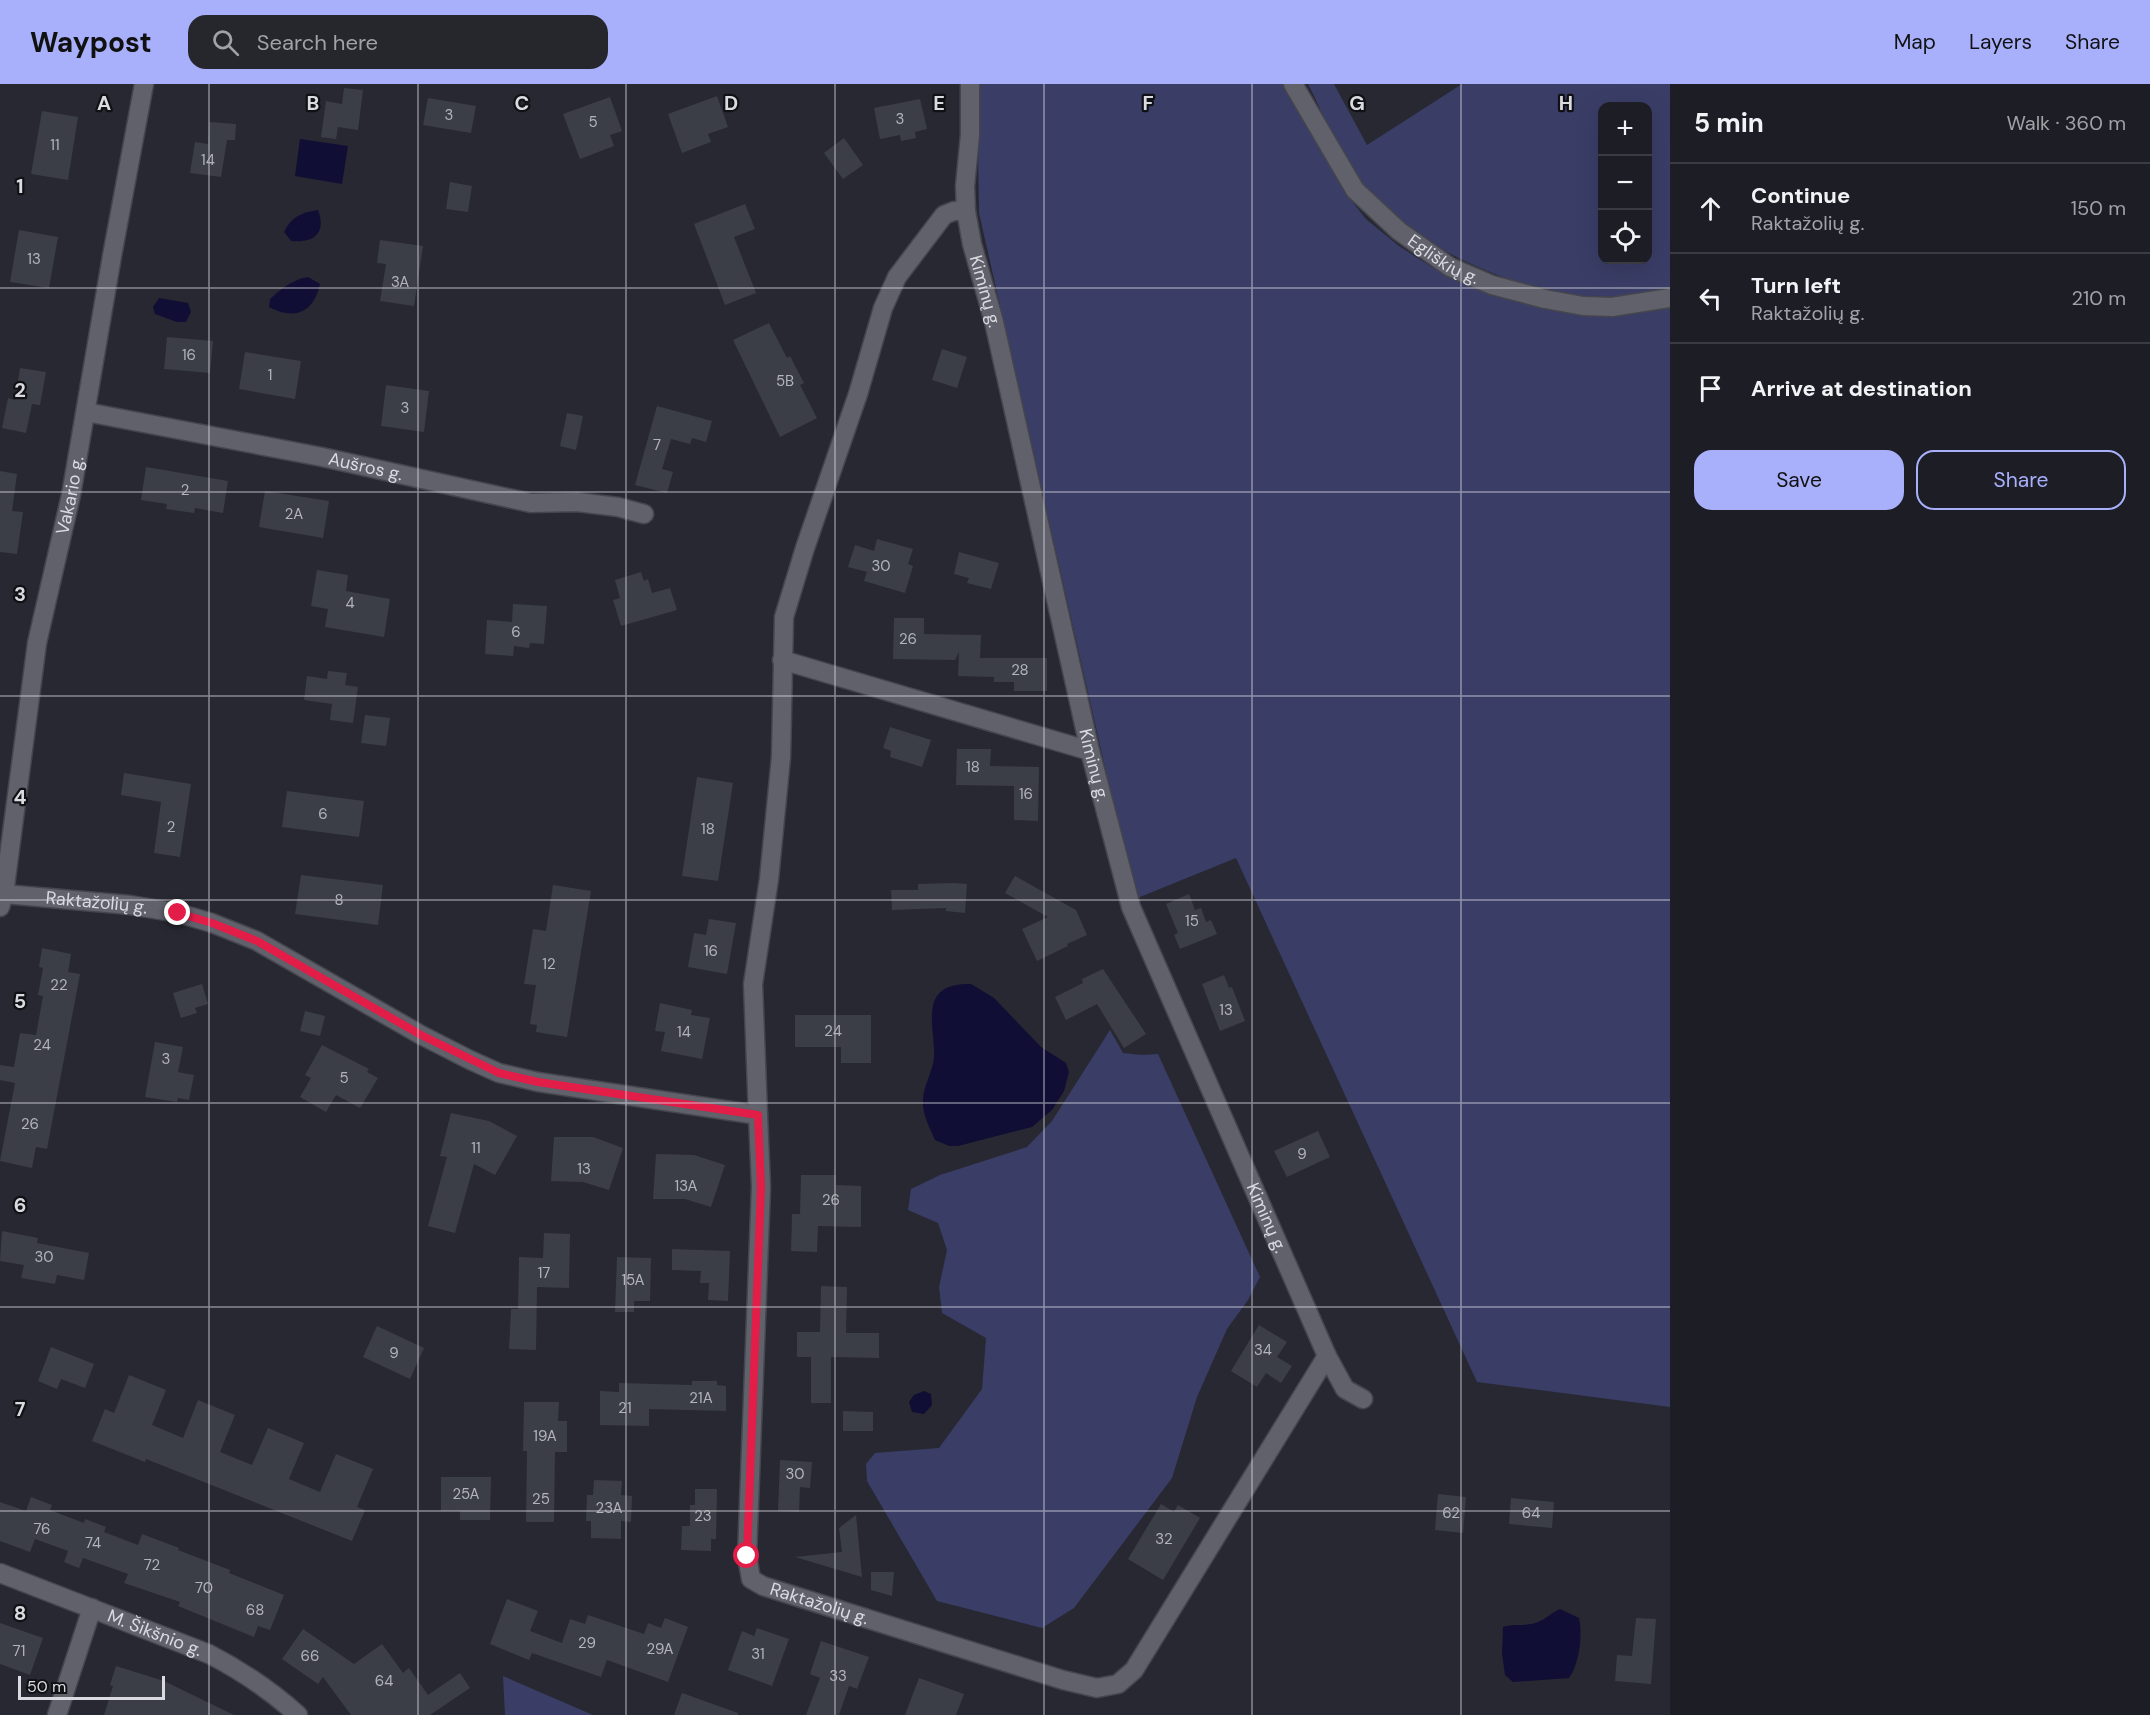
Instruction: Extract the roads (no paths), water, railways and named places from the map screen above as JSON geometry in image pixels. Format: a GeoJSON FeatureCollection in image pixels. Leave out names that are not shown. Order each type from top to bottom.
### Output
{"type":"FeatureCollection","features":[{"type":"Feature","properties":{"kind":"street","name":"Vakario g."},"geometry":{"type":"LineString","coordinates":[[2,900],[37,643],[71,495],[144,84]]}},
{"type":"Feature","properties":{"kind":"street","name":"Kiminų g."},"geometry":{"type":"LineString","coordinates":[[970,84],[970,135],[965,186],[966,211],[972,244],[994,322],[1090,751],[1131,907],[1327,1356],[1345,1389],[1363,1399]]}},
{"type":"Feature","properties":{"kind":"street","name":"Egliškių g."},"geometry":{"type":"LineString","coordinates":[[1293,84],[1355,190],[1399,231],[1450,267],[1492,285],[1583,306],[1612,307],[1670,298]]}},
{"type":"Feature","properties":{"kind":"street"},"geometry":{"type":"LineString","coordinates":[[758,1115],[753,984],[769,879],[781,757],[784,617],[805,548],[858,394],[883,308],[897,277],[931,230],[944,215],[954,211],[966,211]]}},
{"type":"Feature","properties":{"kind":"street","name":"Aušros g."},"geometry":{"type":"LineString","coordinates":[[86,412],[322,457],[531,503],[577,502],[618,507],[644,514]]}},
{"type":"Feature","properties":{"kind":"street"},"geometry":{"type":"LineString","coordinates":[[782,660],[1090,751]]}},
{"type":"Feature","properties":{"kind":"street","name":"Raktažolių g."},"geometry":{"type":"LineString","coordinates":[[2,900],[130,905],[178,913],[212,923],[257,941],[421,1035],[499,1073],[538,1082],[758,1115],[761,1187],[747,1556],[751,1579],[763,1586],[1063,1680],[1097,1688],[1118,1684],[1134,1670],[1327,1356]]}},
{"type":"Feature","properties":{"kind":"street","name":"M. Šikšnio g."},"geometry":{"type":"LineString","coordinates":[[0,1573],[208,1654],[240,1670],[270,1690],[298,1715]]}},
{"type":"Feature","properties":{"kind":"street"},"geometry":{"type":"LineString","coordinates":[[57,1715],[92,1608]]}}]}
